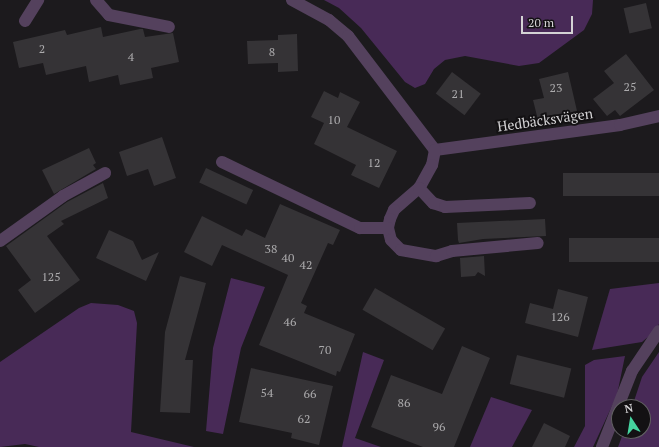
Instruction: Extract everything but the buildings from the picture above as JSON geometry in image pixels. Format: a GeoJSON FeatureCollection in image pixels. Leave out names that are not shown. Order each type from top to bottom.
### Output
{"type":"FeatureCollection","features":[{"type":"Feature","properties":{"kind":"street"},"geometry":{"type":"LineString","coordinates":[[25,21],[38,0]]}},
{"type":"Feature","properties":{"kind":"street"},"geometry":{"type":"LineString","coordinates":[[96,0],[109,15],[169,27]]}},
{"type":"Feature","properties":{"kind":"street"},"geometry":{"type":"LineString","coordinates":[[292,0],[329,20],[348,36],[435,150],[432,165],[419,188],[394,210],[388,228],[391,240],[401,250],[436,256],[452,251],[538,243]]}},
{"type":"Feature","properties":{"kind":"street","name":"Hedbäcksvägen"},"geometry":{"type":"LineString","coordinates":[[435,150],[620,125],[659,116]]}},
{"type":"Feature","properties":{"kind":"street"},"geometry":{"type":"LineString","coordinates":[[222,162],[360,228],[388,228]]}},
{"type":"Feature","properties":{"kind":"street"},"geometry":{"type":"LineString","coordinates":[[0,241],[62,196],[105,173]]}},
{"type":"Feature","properties":{"kind":"street"},"geometry":{"type":"LineString","coordinates":[[419,188],[433,204],[445,207],[530,203]]}},
{"type":"Feature","properties":{"kind":"street"},"geometry":{"type":"LineString","coordinates":[[602,447],[632,371],[659,331]]}},
{"type":"Feature","properties":{"kind":"shaded area"},"geometry":{"type":"Polygon","coordinates":[[[324,0],[593,0],[592,14],[584,30],[539,63],[519,66],[465,56],[445,60],[434,69],[425,84],[415,88],[405,82],[361,28],[339,8],[324,0]]]}},
{"type":"Feature","properties":{"kind":"shaded area"},"geometry":{"type":"Polygon","coordinates":[[[231,278],[265,287],[241,348],[223,434],[206,431],[213,348],[231,278]]]}},
{"type":"Feature","properties":{"kind":"shaded area"},"geometry":{"type":"Polygon","coordinates":[[[659,283],[659,324],[655,331],[642,342],[592,350],[610,289],[659,283]]]}},
{"type":"Feature","properties":{"kind":"shaded area"},"geometry":{"type":"Polygon","coordinates":[[[91,303],[118,305],[134,311],[137,323],[131,432],[194,447],[39,447],[25,444],[0,447],[0,362],[79,308],[91,303]]]}},
{"type":"Feature","properties":{"kind":"shaded area"},"geometry":{"type":"Polygon","coordinates":[[[363,352],[384,360],[355,438],[381,447],[342,447],[363,352]]]}},
{"type":"Feature","properties":{"kind":"shaded area"},"geometry":{"type":"Polygon","coordinates":[[[659,352],[659,447],[618,447],[621,439],[651,439],[651,399],[635,399],[642,377],[659,352]]]}},
{"type":"Feature","properties":{"kind":"shaded area"},"geometry":{"type":"Polygon","coordinates":[[[625,356],[617,395],[615,399],[611,399],[611,408],[593,447],[574,447],[585,426],[585,365],[594,360],[625,356]]]}},
{"type":"Feature","properties":{"kind":"shaded area"},"geometry":{"type":"Polygon","coordinates":[[[491,397],[532,410],[512,447],[470,447],[491,397]]]}}]}
